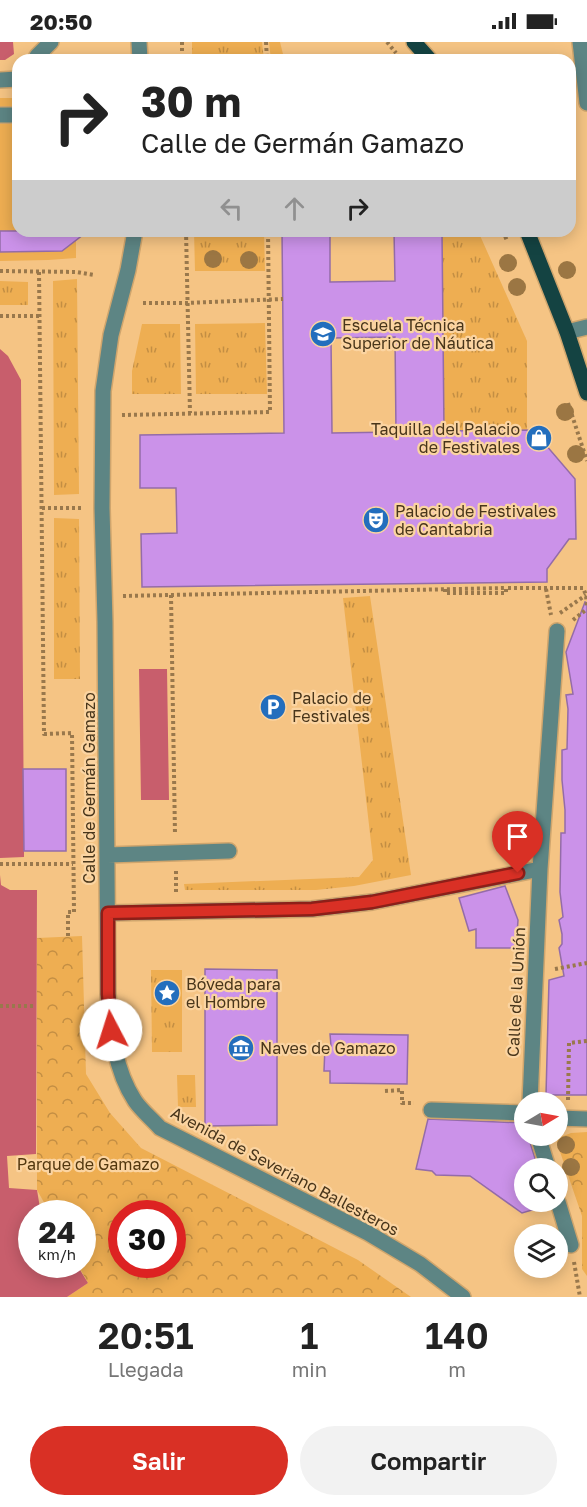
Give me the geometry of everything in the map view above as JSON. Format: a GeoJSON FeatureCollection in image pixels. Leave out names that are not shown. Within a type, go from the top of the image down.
{"type":"FeatureCollection","features":[{"type":"Feature","properties":{"kind":"main road"},"geometry":{"type":"LineString","coordinates":[[414,42],[425,54]]}},
{"type":"Feature","properties":{"kind":"main road"},"geometry":{"type":"LineString","coordinates":[[529,237],[567,332],[587,393]]}},
{"type":"Feature","properties":{"kind":"street"},"geometry":{"type":"LineString","coordinates":[[40,54],[52,44],[51,42]]}},
{"type":"Feature","properties":{"kind":"street"},"geometry":{"type":"LineString","coordinates":[[580,42],[587,103]]}},
{"type":"Feature","properties":{"kind":"street","name":"Calle de Germán Gamazo"},"geometry":{"type":"LineString","coordinates":[[108,913],[102,508],[103,391],[111,334],[128,270],[134,237]]}},
{"type":"Feature","properties":{"kind":"street"},"geometry":{"type":"LineString","coordinates":[[567,332],[587,327]]}},
{"type":"Feature","properties":{"kind":"street","name":"Calle de la Unión"},"geometry":{"type":"LineString","coordinates":[[530,1092],[540,869],[555,625]]}},
{"type":"Feature","properties":{"kind":"street"},"geometry":{"type":"LineString","coordinates":[[108,855],[229,851]]}},
{"type":"Feature","properties":{"kind":"street"},"geometry":{"type":"LineString","coordinates":[[108,913],[312,909],[351,905],[540,869]]}},
{"type":"Feature","properties":{"kind":"street","name":"Avenida de Severiano Ballesteros"},"geometry":{"type":"LineString","coordinates":[[108,913],[111,1030],[119,1069],[135,1101],[160,1128],[368,1233],[420,1264],[463,1297]]}},
{"type":"Feature","properties":{"kind":"street"},"geometry":{"type":"LineString","coordinates":[[432,1110],[514,1113]]}},
{"type":"Feature","properties":{"kind":"street"},"geometry":{"type":"LineString","coordinates":[[568,1118],[587,1119]]}},
{"type":"Feature","properties":{"kind":"street"},"geometry":{"type":"LineString","coordinates":[[561,1212],[571,1245]]}},
{"type":"Feature","properties":{"kind":"path"},"geometry":{"type":"LineString","coordinates":[[186,237],[190,413]]}},
{"type":"Feature","properties":{"kind":"path"},"geometry":{"type":"LineString","coordinates":[[120,415],[270,412],[268,237]]}},
{"type":"Feature","properties":{"kind":"path"},"geometry":{"type":"LineString","coordinates":[[505,237],[507,241]]}},
{"type":"Feature","properties":{"kind":"path"},"geometry":{"type":"LineString","coordinates":[[0,271],[77,272],[94,275]]}},
{"type":"Feature","properties":{"kind":"path"},"geometry":{"type":"LineString","coordinates":[[39,272],[44,734],[72,733],[74,912],[68,912],[68,936]]}},
{"type":"Feature","properties":{"kind":"path"},"geometry":{"type":"LineString","coordinates":[[143,303],[283,299]]}},
{"type":"Feature","properties":{"kind":"path"},"geometry":{"type":"LineString","coordinates":[[0,316],[40,316]]}},
{"type":"Feature","properties":{"kind":"path"},"geometry":{"type":"LineString","coordinates":[[566,396],[587,461]]}},
{"type":"Feature","properties":{"kind":"path"},"geometry":{"type":"LineString","coordinates":[[42,508],[85,508]]}},
{"type":"Feature","properties":{"kind":"path"},"geometry":{"type":"LineString","coordinates":[[104,596],[583,588],[587,595],[587,608]]}},
{"type":"Feature","properties":{"kind":"path"},"geometry":{"type":"LineString","coordinates":[[171,595],[176,911]]}},
{"type":"Feature","properties":{"kind":"path"},"geometry":{"type":"LineString","coordinates":[[555,625],[587,595]]}},
{"type":"Feature","properties":{"kind":"path"},"geometry":{"type":"LineString","coordinates":[[0,864],[73,864]]}},
{"type":"Feature","properties":{"kind":"path"},"geometry":{"type":"LineString","coordinates":[[535,973],[587,963]]}},
{"type":"Feature","properties":{"kind":"path"},"geometry":{"type":"LineString","coordinates":[[0,1006],[36,1006]]}},
{"type":"Feature","properties":{"kind":"path"},"geometry":{"type":"LineString","coordinates":[[565,1092],[569,1043],[587,1041]]}},
{"type":"Feature","properties":{"kind":"path"},"geometry":{"type":"LineString","coordinates":[[385,1091],[402,1090],[402,1103],[427,1102],[432,1110]]}},
{"type":"Feature","properties":{"kind":"path"},"geometry":{"type":"LineString","coordinates":[[571,1245],[580,1297]]}},
{"type":"Feature","properties":{"kind":"green space"},"geometry":{"type":"Polygon","coordinates":[[[192,42],[262,42],[263,54],[192,54],[192,42]]]}},
{"type":"Feature","properties":{"kind":"green space"},"geometry":{"type":"Polygon","coordinates":[[[269,42],[280,42],[283,54],[270,54],[269,42]]]}},
{"type":"Feature","properties":{"kind":"green space"},"geometry":{"type":"Polygon","coordinates":[[[0,98],[12,98],[12,237],[76,238],[76,258],[0,261],[0,98]]]}},
{"type":"Feature","properties":{"kind":"green space"},"geometry":{"type":"Polygon","coordinates":[[[194,237],[264,237],[265,271],[195,271],[194,237]]]}},
{"type":"Feature","properties":{"kind":"green space"},"geometry":{"type":"Polygon","coordinates":[[[442,237],[481,237],[527,341],[527,430],[444,431],[442,237]]]}},
{"type":"Feature","properties":{"kind":"green space"},"geometry":{"type":"Polygon","coordinates":[[[77,279],[79,494],[54,495],[53,281],[77,279]]]}},
{"type":"Feature","properties":{"kind":"green space"},"geometry":{"type":"Polygon","coordinates":[[[0,281],[28,282],[28,305],[0,305],[0,281]]]}},
{"type":"Feature","properties":{"kind":"green space"},"geometry":{"type":"Polygon","coordinates":[[[265,323],[267,394],[196,394],[195,324],[265,323]]]}},
{"type":"Feature","properties":{"kind":"green space"},"geometry":{"type":"Polygon","coordinates":[[[142,324],[180,324],[181,394],[132,394],[132,371],[142,324]]]}},
{"type":"Feature","properties":{"kind":"green space"},"geometry":{"type":"Polygon","coordinates":[[[54,518],[79,519],[80,679],[54,679],[54,518]]]}},
{"type":"Feature","properties":{"kind":"green space"},"geometry":{"type":"Polygon","coordinates":[[[370,596],[411,875],[354,886],[316,890],[185,890],[184,884],[359,877],[373,860],[343,598],[370,596]]]}},
{"type":"Feature","properties":{"kind":"green space","name":"Parque de Gamazo"},"geometry":{"type":"Polygon","coordinates":[[[82,936],[86,1074],[110,1113],[141,1148],[358,1260],[411,1297],[67,1297],[88,1283],[85,1278],[96,1278],[96,1200],[43,1200],[37,1190],[37,938],[82,936]]]}},
{"type":"Feature","properties":{"kind":"green space"},"geometry":{"type":"Polygon","coordinates":[[[151,970],[182,970],[182,1052],[152,1052],[151,970]]]}},
{"type":"Feature","properties":{"kind":"green space"},"geometry":{"type":"Polygon","coordinates":[[[177,1075],[195,1075],[196,1107],[178,1107],[177,1075]]]}},
{"type":"Feature","properties":{"kind":"green space"},"geometry":{"type":"Polygon","coordinates":[[[587,1132],[587,1276],[582,1269],[582,1216],[568,1175],[568,1158],[562,1158],[558,1146],[568,1146],[568,1134],[587,1132]]]}},
{"type":"Feature","properties":{"kind":"shaded area"},"geometry":{"type":"Polygon","coordinates":[[[0,42],[13,42],[14,54],[5,60],[0,60],[0,42]]]}},
{"type":"Feature","properties":{"kind":"shaded area"},"geometry":{"type":"Polygon","coordinates":[[[0,349],[8,356],[21,380],[24,857],[0,858],[0,349]]]}},
{"type":"Feature","properties":{"kind":"shaded area"},"geometry":{"type":"Polygon","coordinates":[[[139,669],[167,669],[169,800],[141,800],[139,669]]]}},
{"type":"Feature","properties":{"kind":"shaded area"},"geometry":{"type":"Polygon","coordinates":[[[0,875],[1,885],[10,890],[37,890],[36,1154],[7,1156],[9,1188],[37,1190],[39,1200],[18,1200],[18,1278],[85,1278],[88,1283],[67,1297],[0,1297],[0,875]]]}},
{"type":"Feature","properties":{"kind":"building"},"geometry":{"type":"Polygon","coordinates":[[[0,231],[12,231],[12,237],[80,237],[62,251],[0,252],[0,231]]]}},
{"type":"Feature","properties":{"kind":"building","name":"Palacio de Festivales de Cantabria"},"geometry":{"type":"Polygon","coordinates":[[[282,237],[330,237],[330,282],[395,281],[394,237],[442,237],[444,431],[545,430],[545,444],[575,479],[576,539],[569,539],[547,569],[547,582],[142,587],[141,534],[177,533],[176,488],[140,488],[140,435],[284,433],[282,237]],[[395,337],[331,338],[332,433],[396,432],[395,337]]]}},
{"type":"Feature","properties":{"kind":"building"},"geometry":{"type":"Polygon","coordinates":[[[585,602],[587,603],[587,1095],[546,1092],[549,980],[564,976],[559,948],[562,944],[562,934],[559,920],[563,917],[560,892],[561,833],[565,833],[562,750],[567,749],[566,695],[573,694],[566,652],[585,602]]]}},
{"type":"Feature","properties":{"kind":"building"},"geometry":{"type":"Polygon","coordinates":[[[23,769],[66,769],[66,851],[24,851],[23,769]]]}},
{"type":"Feature","properties":{"kind":"building"},"geometry":{"type":"Polygon","coordinates":[[[505,886],[518,920],[516,948],[476,948],[476,929],[469,931],[459,898],[505,886]]]}},
{"type":"Feature","properties":{"kind":"building","name":"Naves de Gamazo"},"geometry":{"type":"Polygon","coordinates":[[[205,969],[277,970],[277,1125],[205,1126],[205,969]]]}},
{"type":"Feature","properties":{"kind":"building"},"geometry":{"type":"Polygon","coordinates":[[[330,1034],[408,1035],[407,1084],[330,1083],[330,1071],[324,1071],[325,1047],[331,1046],[330,1034]]]}},
{"type":"Feature","properties":{"kind":"building"},"geometry":{"type":"Polygon","coordinates":[[[428,1119],[514,1123],[514,1146],[531,1146],[535,1158],[514,1158],[514,1207],[470,1176],[436,1175],[432,1171],[416,1169],[428,1119]]]}},
{"type":"Feature","properties":{"kind":"place","name":"Escuela Técnica Superior de Náutica"},"geometry":{"type":"Point","coordinates":[323,334]}},
{"type":"Feature","properties":{"kind":"place","name":"Taquilla del Palacio de Festivales"},"geometry":{"type":"Point","coordinates":[539,438]}},
{"type":"Feature","properties":{"kind":"place","name":"Palacio de Festivales de Cantabria"},"geometry":{"type":"Point","coordinates":[376,520]}},
{"type":"Feature","properties":{"kind":"place","name":"Palacio de Festivales"},"geometry":{"type":"Point","coordinates":[273,707]}},
{"type":"Feature","properties":{"kind":"place","name":"Bóveda para el Hombre"},"geometry":{"type":"Point","coordinates":[167,993]}},
{"type":"Feature","properties":{"kind":"place","name":"Naves de Gamazo"},"geometry":{"type":"Point","coordinates":[241,1048]}},
{"type":"Feature","properties":{"kind":"route"},"geometry":{"type":"LineString","coordinates":[[111,1030],[108,994],[108,913],[312,909],[372,902],[518,873]]}}]}
